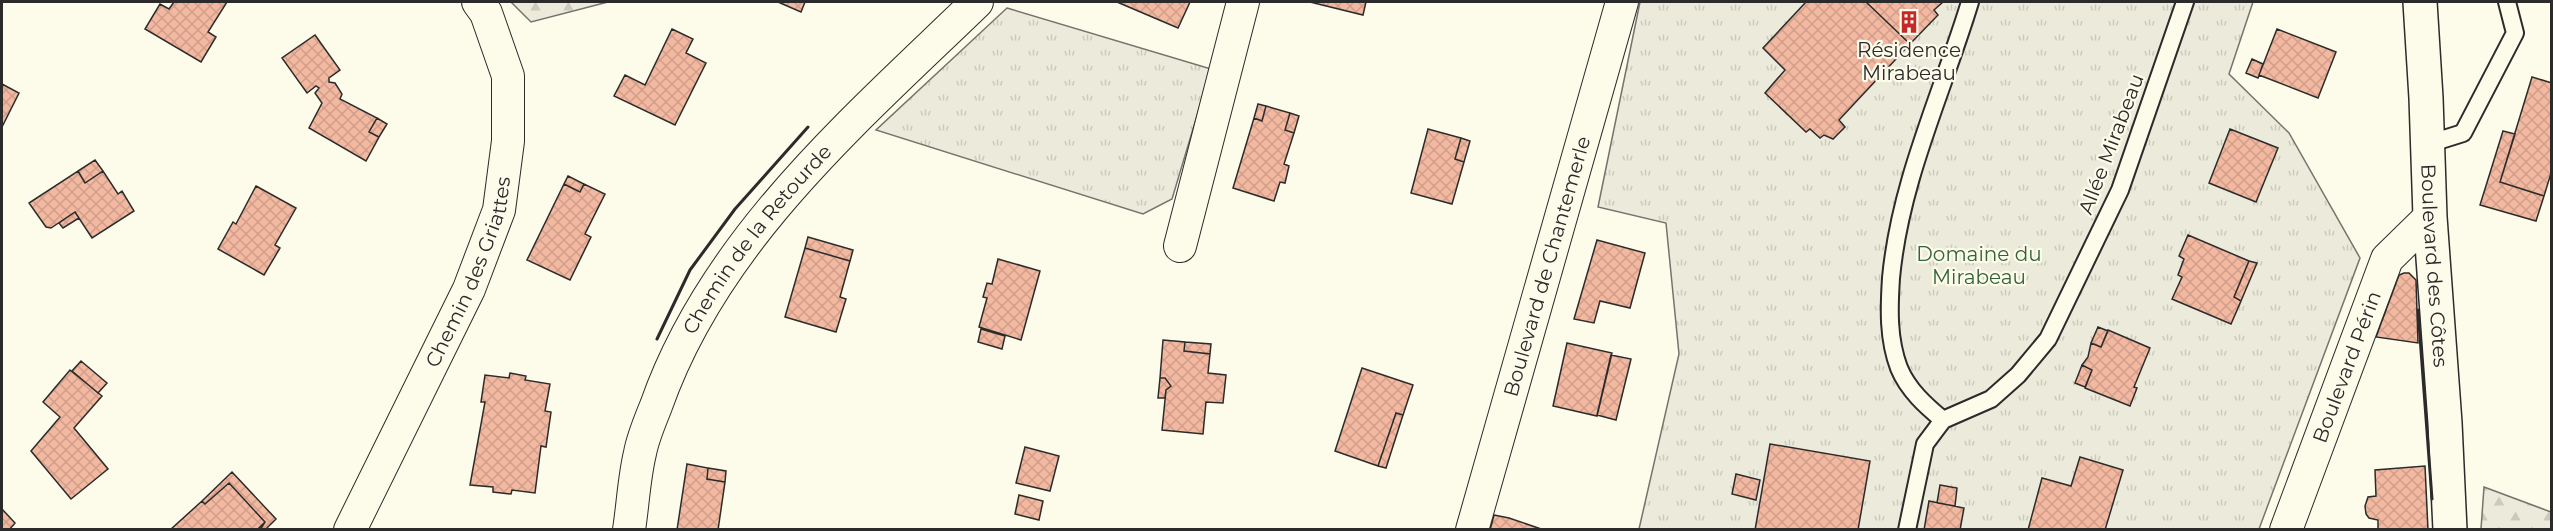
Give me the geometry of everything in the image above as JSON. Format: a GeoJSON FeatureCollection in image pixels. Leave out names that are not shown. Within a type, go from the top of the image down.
{"type":"FeatureCollection","features":[{"type":"Feature","properties":{"kind":"main road","name":"Boulevard des Côtes"},"geometry":{"type":"LineString","coordinates":[[2420,2],[2430,217],[2445,423],[2450,530]]}},
{"type":"Feature","properties":{"kind":"street","name":"Chemin des Griattes"},"geometry":{"type":"LineString","coordinates":[[350,530],[470,289],[499,210],[508,141],[508,76],[486,13],[478,2]]}},
{"type":"Feature","properties":{"kind":"street","name":"Chemin de la Retourde"},"geometry":{"type":"LineString","coordinates":[[629,530],[640,452],[664,383],[680,347],[709,296],[747,239],[839,136],[977,2]]}},
{"type":"Feature","properties":{"kind":"street"},"geometry":{"type":"LineString","coordinates":[[1180,246],[1243,2]]}},
{"type":"Feature","properties":{"kind":"street","name":"Boulevard de Chantemerle"},"geometry":{"type":"LineString","coordinates":[[1472,530],[1622,2]]}},
{"type":"Feature","properties":{"kind":"street","name":"Boulevard Périn"},"geometry":{"type":"LineString","coordinates":[[2286,530],[2387,259],[2430,217]]}},
{"type":"Feature","properties":{"kind":"lane"},"geometry":{"type":"LineString","coordinates":[[1943,420],[1922,403],[1899,369],[1888,317],[1894,249],[1909,180],[1970,2]]}},
{"type":"Feature","properties":{"kind":"lane","name":"Allée Mirabeau"},"geometry":{"type":"LineString","coordinates":[[1907,530],[1925,444],[1943,420],[1991,399],[2018,375],[2048,339],[2120,190],[2185,2]]}},
{"type":"Feature","properties":{"kind":"lane"},"geometry":{"type":"LineString","coordinates":[[2428,144],[2463,133],[2515,33],[2507,2]]}},
{"type":"Feature","properties":{"kind":"green space"},"geometry":{"type":"Polygon","coordinates":[[[511,2],[608,2],[531,22],[511,2]]]}},
{"type":"Feature","properties":{"kind":"green space","name":"Domaine du Mirabeau"},"geometry":{"type":"Polygon","coordinates":[[[1640,2],[2253,2],[2229,74],[2289,133],[2360,258],[2259,529],[1639,529],[1679,354],[1666,223],[1598,207],[1640,2]]]}},
{"type":"Feature","properties":{"kind":"green space"},"geometry":{"type":"Polygon","coordinates":[[[1007,8],[1211,69],[1172,199],[1143,214],[876,130],[1007,8]]]}},
{"type":"Feature","properties":{"kind":"green space"},"geometry":{"type":"Polygon","coordinates":[[[2484,487],[2551,512],[2551,529],[2481,529],[2484,487]]]}},
{"type":"Feature","properties":{"kind":"building"},"geometry":{"type":"Polygon","coordinates":[[[174,2],[227,2],[208,32],[216,37],[201,62],[145,29],[160,4],[169,9],[174,2]]]}},
{"type":"Feature","properties":{"kind":"building"},"geometry":{"type":"Polygon","coordinates":[[[778,2],[805,2],[801,12],[778,2]]]}},
{"type":"Feature","properties":{"kind":"building"},"geometry":{"type":"Polygon","coordinates":[[[1117,2],[1190,2],[1178,28],[1117,2]]]}},
{"type":"Feature","properties":{"kind":"building"},"geometry":{"type":"Polygon","coordinates":[[[1310,2],[1366,2],[1363,15],[1310,2]]]}},
{"type":"Feature","properties":{"kind":"building"},"geometry":{"type":"Polygon","coordinates":[[[1806,2],[1866,2],[1910,44],[1839,120],[1845,127],[1833,139],[1824,135],[1820,138],[1810,129],[1806,132],[1765,93],[1785,70],[1763,48],[1806,2]]]}},
{"type":"Feature","properties":{"kind":"building","name":"Résidence Mirabeau"},"geometry":{"type":"Polygon","coordinates":[[[1866,2],[1943,2],[1934,10],[1938,15],[1910,44],[1866,2]]]}},
{"type":"Feature","properties":{"kind":"building"},"geometry":{"type":"Polygon","coordinates":[[[672,29],[693,39],[686,53],[706,63],[675,125],[614,96],[625,75],[645,85],[672,29]]]}},
{"type":"Feature","properties":{"kind":"building"},"geometry":{"type":"Polygon","coordinates":[[[2277,29],[2336,52],[2318,98],[2259,75],[2277,29]]]}},
{"type":"Feature","properties":{"kind":"building"},"geometry":{"type":"Polygon","coordinates":[[[315,35],[340,70],[329,78],[329,82],[335,83],[342,94],[340,99],[377,118],[369,132],[379,137],[366,161],[309,128],[322,103],[315,93],[319,88],[316,86],[307,93],[282,58],[315,35]]]}},
{"type":"Feature","properties":{"kind":"building"},"geometry":{"type":"Polygon","coordinates":[[[2252,59],[2263,64],[2258,78],[2246,73],[2252,59]]]}},
{"type":"Feature","properties":{"kind":"building"},"geometry":{"type":"Polygon","coordinates":[[[2532,77],[2552,83],[2552,170],[2544,196],[2500,182],[2532,77]]]}},
{"type":"Feature","properties":{"kind":"building"},"geometry":{"type":"Polygon","coordinates":[[[2,84],[19,93],[2,127],[2,84]]]}},
{"type":"Feature","properties":{"kind":"building"},"geometry":{"type":"Polygon","coordinates":[[[1258,104],[1266,106],[1262,121],[1254,118],[1258,104]]]}},
{"type":"Feature","properties":{"kind":"building"},"geometry":{"type":"Polygon","coordinates":[[[1266,106],[1290,113],[1285,130],[1294,133],[1284,164],[1289,166],[1285,183],[1280,182],[1274,201],[1233,188],[1254,118],[1262,121],[1266,106]]]}},
{"type":"Feature","properties":{"kind":"building"},"geometry":{"type":"Polygon","coordinates":[[[1290,113],[1299,116],[1294,133],[1285,130],[1290,113]]]}},
{"type":"Feature","properties":{"kind":"building"},"geometry":{"type":"Polygon","coordinates":[[[377,118],[387,124],[379,137],[369,132],[377,118]]]}},
{"type":"Feature","properties":{"kind":"building"},"geometry":{"type":"Polygon","coordinates":[[[1428,129],[1461,138],[1455,159],[1464,162],[1452,204],[1411,193],[1428,129]]]}},
{"type":"Feature","properties":{"kind":"building"},"geometry":{"type":"Polygon","coordinates":[[[2230,129],[2278,148],[2256,202],[2209,183],[2230,129]]]}},
{"type":"Feature","properties":{"kind":"building"},"geometry":{"type":"Polygon","coordinates":[[[2503,131],[2515,134],[2500,182],[2544,196],[2536,221],[2480,205],[2503,131]]]}},
{"type":"Feature","properties":{"kind":"building"},"geometry":{"type":"Polygon","coordinates":[[[1461,138],[1470,141],[1464,162],[1455,159],[1461,138]]]}},
{"type":"Feature","properties":{"kind":"building"},"geometry":{"type":"Polygon","coordinates":[[[95,160],[103,171],[85,183],[78,171],[95,160]]]}},
{"type":"Feature","properties":{"kind":"building"},"geometry":{"type":"Polygon","coordinates":[[[78,171],[85,183],[103,171],[118,194],[122,191],[134,211],[92,238],[75,212],[51,228],[46,227],[29,203],[78,171]]]}},
{"type":"Feature","properties":{"kind":"building"},"geometry":{"type":"Polygon","coordinates":[[[568,176],[584,184],[580,192],[564,184],[568,176]]]}},
{"type":"Feature","properties":{"kind":"building"},"geometry":{"type":"Polygon","coordinates":[[[564,184],[580,192],[584,184],[605,194],[585,234],[591,237],[570,280],[527,260],[564,184]]]}},
{"type":"Feature","properties":{"kind":"building"},"geometry":{"type":"Polygon","coordinates":[[[256,186],[296,208],[275,245],[280,248],[264,275],[218,249],[233,222],[236,224],[256,186]]]}},
{"type":"Feature","properties":{"kind":"building"},"geometry":{"type":"Polygon","coordinates":[[[75,212],[79,218],[63,228],[59,223],[75,212]]]}},
{"type":"Feature","properties":{"kind":"building"},"geometry":{"type":"Polygon","coordinates":[[[2188,235],[2249,261],[2234,297],[2241,301],[2231,324],[2172,299],[2182,277],[2178,275],[2184,259],[2179,256],[2188,235]]]}},
{"type":"Feature","properties":{"kind":"building"},"geometry":{"type":"Polygon","coordinates":[[[808,237],[853,250],[850,261],[805,248],[808,237]]]}},
{"type":"Feature","properties":{"kind":"building"},"geometry":{"type":"Polygon","coordinates":[[[1597,240],[1645,253],[1630,308],[1600,301],[1594,323],[1574,319],[1597,240]]]}},
{"type":"Feature","properties":{"kind":"building"},"geometry":{"type":"Polygon","coordinates":[[[805,248],[850,261],[840,297],[846,299],[836,332],[785,317],[805,248]]]}},
{"type":"Feature","properties":{"kind":"building"},"geometry":{"type":"Polygon","coordinates":[[[998,259],[1040,271],[1021,340],[979,327],[987,298],[983,297],[987,283],[992,284],[998,259]]]}},
{"type":"Feature","properties":{"kind":"building"},"geometry":{"type":"Polygon","coordinates":[[[2249,261],[2257,263],[2241,301],[2234,297],[2249,261]]]}},
{"type":"Feature","properties":{"kind":"building"},"geometry":{"type":"Polygon","coordinates":[[[2409,273],[2416,280],[2418,343],[2376,337],[2399,275],[2409,273]]]}},
{"type":"Feature","properties":{"kind":"building"},"geometry":{"type":"Polygon","coordinates":[[[2098,327],[2108,331],[2101,347],[2091,343],[2098,327]]]}},
{"type":"Feature","properties":{"kind":"building"},"geometry":{"type":"Polygon","coordinates":[[[981,329],[1005,336],[1002,349],[978,342],[981,329]]]}},
{"type":"Feature","properties":{"kind":"building"},"geometry":{"type":"Polygon","coordinates":[[[2108,330],[2150,348],[2134,387],[2137,388],[2130,406],[2085,388],[2092,370],[2082,365],[2088,357],[2091,343],[2101,347],[2108,330]]]}},
{"type":"Feature","properties":{"kind":"building"},"geometry":{"type":"Polygon","coordinates":[[[1163,340],[1185,342],[1184,351],[1210,354],[1208,373],[1226,375],[1223,403],[1206,402],[1203,434],[1162,430],[1166,390],[1171,386],[1165,378],[1160,378],[1163,340]]]}},
{"type":"Feature","properties":{"kind":"building"},"geometry":{"type":"Polygon","coordinates":[[[1185,342],[1211,344],[1210,354],[1184,351],[1185,342]]]}},
{"type":"Feature","properties":{"kind":"building"},"geometry":{"type":"Polygon","coordinates":[[[1567,343],[1612,353],[1597,416],[1553,406],[1567,343]]]}},
{"type":"Feature","properties":{"kind":"building"},"geometry":{"type":"Polygon","coordinates":[[[1611,355],[1631,359],[1616,420],[1597,415],[1611,355]]]}},
{"type":"Feature","properties":{"kind":"building"},"geometry":{"type":"Polygon","coordinates":[[[81,361],[107,383],[98,393],[72,371],[81,361]]]}},
{"type":"Feature","properties":{"kind":"building"},"geometry":{"type":"Polygon","coordinates":[[[2082,365],[2092,370],[2085,387],[2075,383],[2082,365]]]}},
{"type":"Feature","properties":{"kind":"building"},"geometry":{"type":"Polygon","coordinates":[[[1362,368],[1413,385],[1403,415],[1396,413],[1378,466],[1335,451],[1362,368]]]}},
{"type":"Feature","properties":{"kind":"building"},"geometry":{"type":"Polygon","coordinates":[[[70,370],[102,396],[74,428],[108,469],[71,499],[31,451],[60,417],[43,402],[70,370]]]}},
{"type":"Feature","properties":{"kind":"building"},"geometry":{"type":"Polygon","coordinates":[[[510,373],[526,376],[525,380],[550,384],[545,411],[551,412],[546,447],[541,446],[535,493],[512,490],[511,494],[493,492],[493,487],[470,485],[485,402],[481,402],[485,375],[509,378],[510,373]]]}},
{"type":"Feature","properties":{"kind":"building"},"geometry":{"type":"Polygon","coordinates":[[[1160,378],[1165,378],[1171,386],[1166,390],[1165,398],[1158,398],[1160,378]]]}},
{"type":"Feature","properties":{"kind":"building"},"geometry":{"type":"Polygon","coordinates":[[[1396,413],[1403,415],[1386,468],[1378,466],[1396,413]]]}},
{"type":"Feature","properties":{"kind":"building"},"geometry":{"type":"Polygon","coordinates":[[[1770,444],[1870,461],[1858,530],[1755,530],[1770,444]]]}},
{"type":"Feature","properties":{"kind":"building"},"geometry":{"type":"Polygon","coordinates":[[[1025,447],[1059,456],[1050,491],[1016,483],[1025,447]]]}},
{"type":"Feature","properties":{"kind":"building"},"geometry":{"type":"Polygon","coordinates":[[[2080,457],[2123,470],[2105,530],[2028,530],[2042,478],[2071,486],[2080,457]]]}},
{"type":"Feature","properties":{"kind":"building"},"geometry":{"type":"Polygon","coordinates":[[[687,464],[708,468],[707,479],[725,482],[718,530],[677,530],[687,464]]]}},
{"type":"Feature","properties":{"kind":"building"},"geometry":{"type":"Polygon","coordinates":[[[2425,466],[2428,530],[2378,530],[2378,520],[2369,518],[2365,506],[2368,497],[2376,496],[2375,470],[2425,466]]]}},
{"type":"Feature","properties":{"kind":"building"},"geometry":{"type":"Polygon","coordinates":[[[708,468],[726,471],[725,482],[707,479],[708,468]]]}},
{"type":"Feature","properties":{"kind":"building"},"geometry":{"type":"Polygon","coordinates":[[[232,472],[276,519],[265,530],[259,528],[265,522],[229,483],[205,504],[202,501],[232,472]]]}},
{"type":"Feature","properties":{"kind":"building"},"geometry":{"type":"Polygon","coordinates":[[[1736,474],[1760,480],[1756,500],[1732,494],[1736,474]]]}},
{"type":"Feature","properties":{"kind":"building"},"geometry":{"type":"Polygon","coordinates":[[[229,483],[265,522],[260,530],[170,530],[202,501],[205,504],[229,483]]]}},
{"type":"Feature","properties":{"kind":"building"},"geometry":{"type":"Polygon","coordinates":[[[1940,485],[1957,488],[1955,506],[1937,503],[1940,485]]]}},
{"type":"Feature","properties":{"kind":"building"},"geometry":{"type":"Polygon","coordinates":[[[1019,495],[1043,501],[1039,520],[1015,514],[1019,495]]]}},
{"type":"Feature","properties":{"kind":"building"},"geometry":{"type":"Polygon","coordinates":[[[1929,501],[1964,508],[1960,530],[1924,530],[1929,501]]]}},
{"type":"Feature","properties":{"kind":"building"},"geometry":{"type":"Polygon","coordinates":[[[2,509],[15,523],[9,530],[2,530],[2,509]]]}},
{"type":"Feature","properties":{"kind":"building"},"geometry":{"type":"Polygon","coordinates":[[[1494,515],[1509,518],[1544,530],[1490,530],[1494,515]]]}},
{"type":"Feature","properties":{"kind":"wall"},"geometry":{"type":"LineString","coordinates":[[657,339],[690,270],[735,209],[808,127]]}},
{"type":"Feature","properties":{"kind":"wall"},"geometry":{"type":"LineString","coordinates":[[2418,310],[2432,499]]}},
{"type":"Feature","properties":{"kind":"place","name":"Résidence Mirabeau"},"geometry":{"type":"Point","coordinates":[1909,22]}}]}
